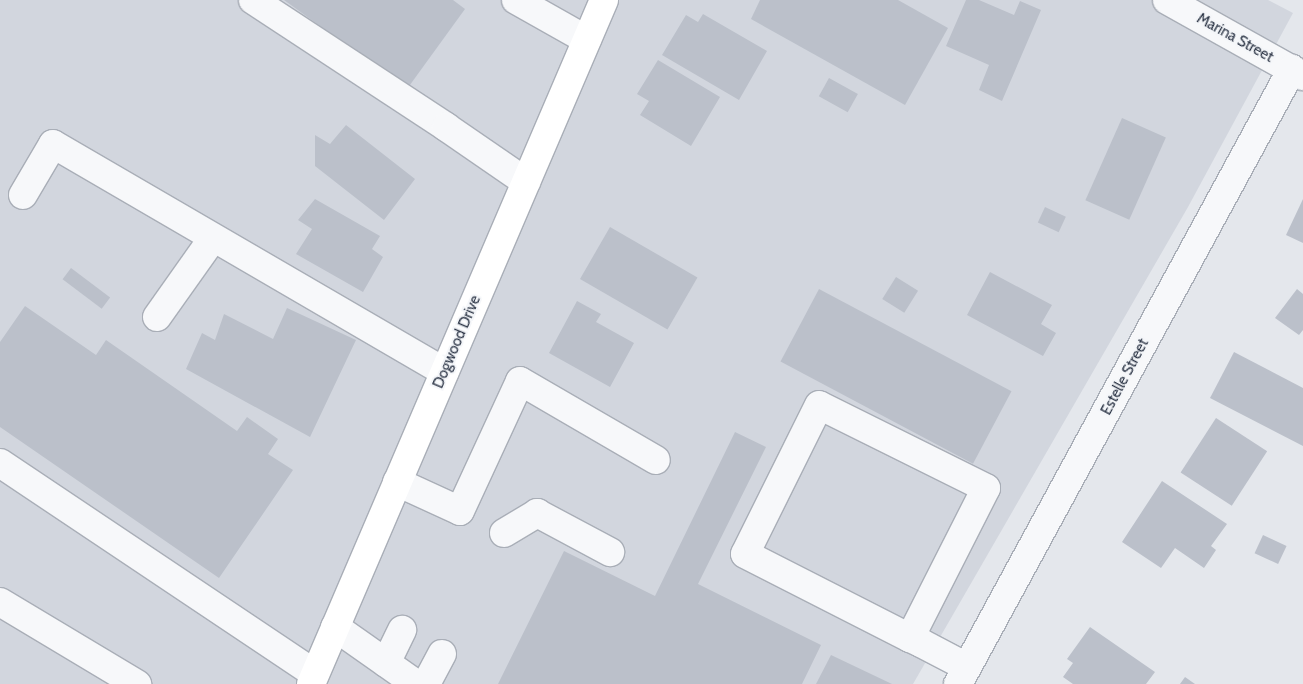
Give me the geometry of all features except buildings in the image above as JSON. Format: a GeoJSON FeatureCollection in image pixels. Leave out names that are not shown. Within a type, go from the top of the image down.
{"type":"FeatureCollection","features":[{"type":"Feature","properties":{"kind":"main road","name":"Dogwood Drive"},"geometry":{"type":"LineString","coordinates":[[313,679],[604,0]]}},
{"type":"Feature","properties":{"kind":"street"},"geometry":{"type":"LineString","coordinates":[[253,0],[526,182]]}},
{"type":"Feature","properties":{"kind":"street"},"geometry":{"type":"LineString","coordinates":[[516,0],[587,40]]}},
{"type":"Feature","properties":{"kind":"street","name":"Marina Street"},"geometry":{"type":"LineString","coordinates":[[1167,0],[1297,72]]}},
{"type":"Feature","properties":{"kind":"street","name":"Estelle Street"},"geometry":{"type":"LineString","coordinates":[[963,676],[1297,72]]}},
{"type":"Feature","properties":{"kind":"street"},"geometry":{"type":"LineString","coordinates":[[23,195],[53,144],[444,372]]}},
{"type":"Feature","properties":{"kind":"street"},"geometry":{"type":"LineString","coordinates":[[158,317],[213,238]]}},
{"type":"Feature","properties":{"kind":"street"},"geometry":{"type":"LineString","coordinates":[[397,482],[460,511],[520,381],[656,460]]}},
{"type":"Feature","properties":{"kind":"street"},"geometry":{"type":"LineString","coordinates":[[910,638],[986,488],[819,404],[745,554],[910,638],[963,676]]}},
{"type":"Feature","properties":{"kind":"street"},"geometry":{"type":"LineString","coordinates":[[0,462],[313,679]]}},
{"type":"Feature","properties":{"kind":"street"},"geometry":{"type":"LineString","coordinates":[[504,534],[537,513],[610,552]]}},
{"type":"Feature","properties":{"kind":"street"},"geometry":{"type":"LineString","coordinates":[[0,602],[137,684]]}},
{"type":"Feature","properties":{"kind":"street"},"geometry":{"type":"LineString","coordinates":[[335,627],[416,684]]}},
{"type":"Feature","properties":{"kind":"street"},"geometry":{"type":"LineString","coordinates":[[386,663],[402,630]]}},
{"type":"Feature","properties":{"kind":"street"},"geometry":{"type":"LineString","coordinates":[[426,684],[442,654]]}},
{"type":"Feature","properties":{"kind":"shaded area"},"geometry":{"type":"Polygon","coordinates":[[[0,0],[1268,0],[1293,13],[1188,207],[913,684],[0,684],[0,0]]]}}]}
